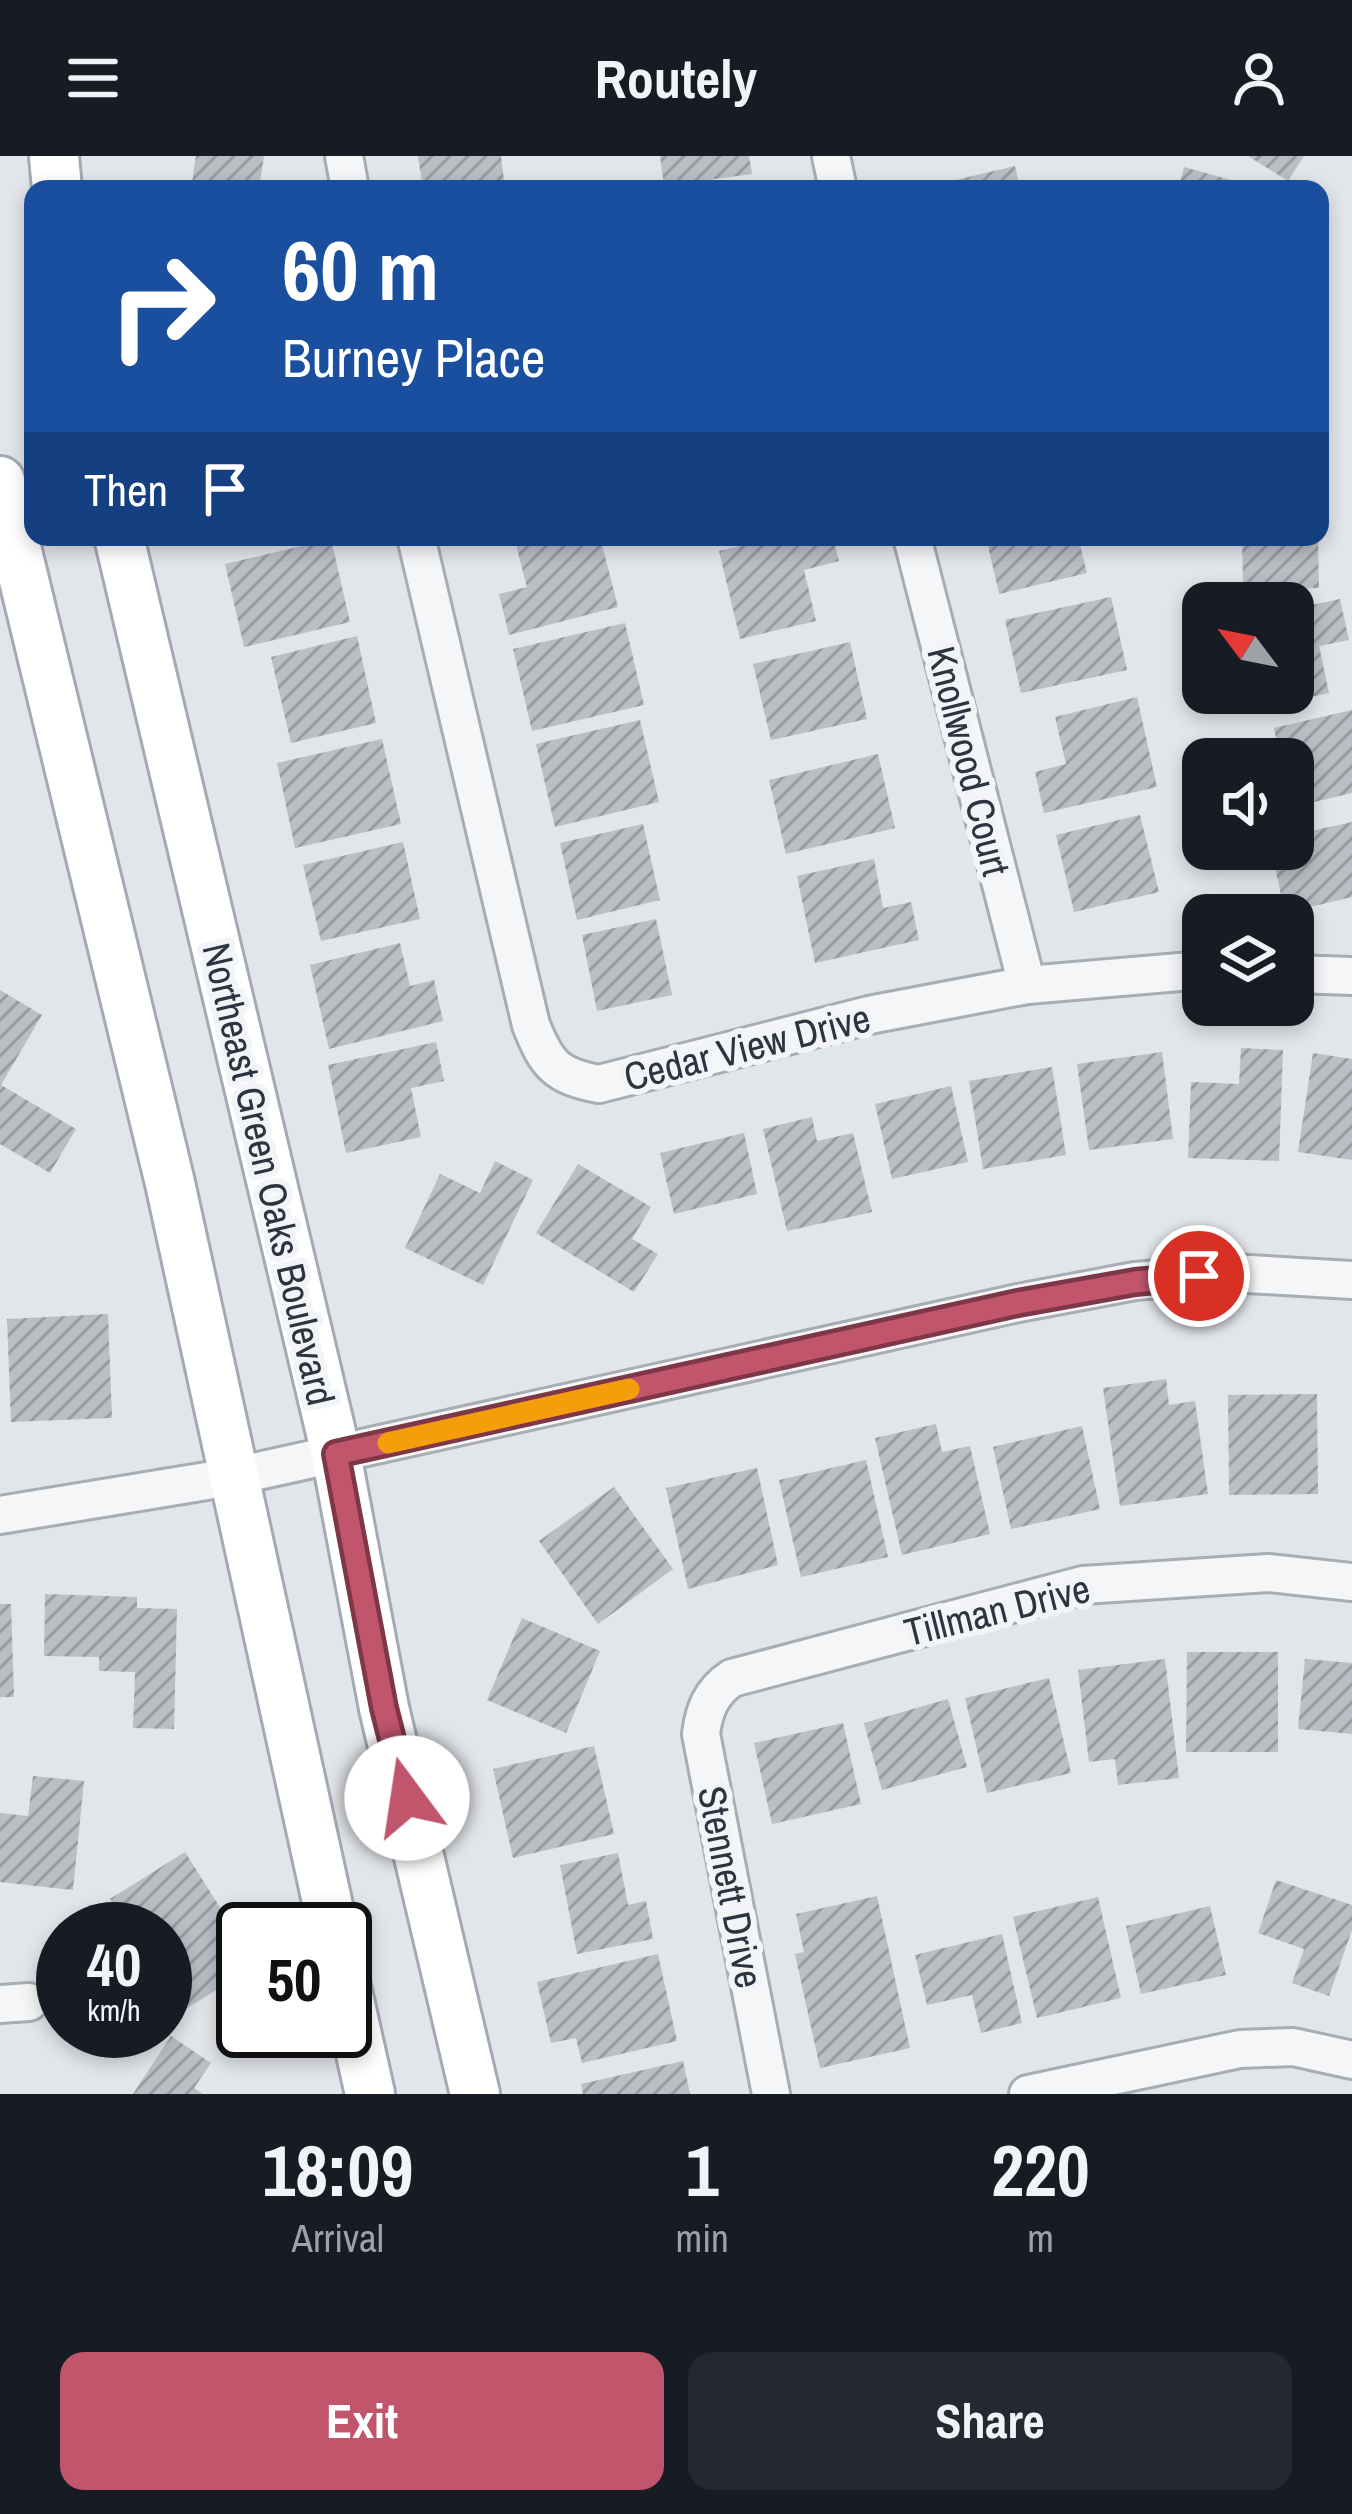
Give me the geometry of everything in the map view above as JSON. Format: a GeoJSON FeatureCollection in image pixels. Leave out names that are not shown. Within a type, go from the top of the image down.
{"type":"FeatureCollection","features":[{"type":"Feature","properties":{"kind":"main road"},"geometry":{"type":"LineString","coordinates":[[0,481],[170,1184],[327,1902]]}},
{"type":"Feature","properties":{"kind":"main road","name":"Northeast Green Oaks Boulevard"},"geometry":{"type":"LineString","coordinates":[[121,546],[336,1454],[384,1708],[475,2094]]}},
{"type":"Feature","properties":{"kind":"main road"},"geometry":{"type":"LineString","coordinates":[[362,2058],[370,2094]]}},
{"type":"Feature","properties":{"kind":"street","name":"Cedar View Drive"},"geometry":{"type":"LineString","coordinates":[[418,546],[531,1025],[544,1059],[560,1073],[599,1084],[869,1015],[1027,985],[1182,972]]}},
{"type":"Feature","properties":{"kind":"street","name":"Knollwood Court"},"geometry":{"type":"LineString","coordinates":[[914,546],[1027,985]]}},
{"type":"Feature","properties":{"kind":"street"},"geometry":{"type":"LineString","coordinates":[[1314,975],[1352,976]]}},
{"type":"Feature","properties":{"kind":"street"},"geometry":{"type":"LineString","coordinates":[[0,1515],[231,1477],[1018,1303],[1135,1282],[1231,1273],[1352,1280]]}},
{"type":"Feature","properties":{"kind":"street","name":"Tillman Drive"},"geometry":{"type":"LineString","coordinates":[[722,1685],[732,1678],[1083,1585],[1268,1573],[1352,1582]]}},
{"type":"Feature","properties":{"kind":"street","name":"Stennett Drive"},"geometry":{"type":"LineString","coordinates":[[722,1685],[704,1709],[701,1734],[771,2094]]}},
{"type":"Feature","properties":{"kind":"street"},"geometry":{"type":"LineString","coordinates":[[1028,2094],[1240,2049],[1293,2047],[1352,2060]]}},
{"type":"Feature","properties":{"kind":"building"},"geometry":{"type":"Polygon","coordinates":[[[196,156],[264,156],[260,180],[192,180],[196,156]]]}},
{"type":"Feature","properties":{"kind":"building"},"geometry":{"type":"Polygon","coordinates":[[[418,156],[501,156],[504,180],[422,180],[418,156]]]}},
{"type":"Feature","properties":{"kind":"building"},"geometry":{"type":"Polygon","coordinates":[[[660,156],[749,156],[752,174],[663,180],[660,156]]]}},
{"type":"Feature","properties":{"kind":"building"},"geometry":{"type":"Polygon","coordinates":[[[1248,156],[1304,156],[1286,180],[1248,156]]]}},
{"type":"Feature","properties":{"kind":"building"},"geometry":{"type":"Polygon","coordinates":[[[1015,166],[1018,180],[956,180],[1015,166]]]}},
{"type":"Feature","properties":{"kind":"building"},"geometry":{"type":"Polygon","coordinates":[[[1184,167],[1231,180],[1180,180],[1184,167]]]}},
{"type":"Feature","properties":{"kind":"building"},"geometry":{"type":"Polygon","coordinates":[[[301,546],[333,546],[350,622],[244,647],[225,564],[301,546]]]}},
{"type":"Feature","properties":{"kind":"building"},"geometry":{"type":"Polygon","coordinates":[[[516,546],[602,546],[618,607],[509,635],[499,594],[527,587],[516,546]]]}},
{"type":"Feature","properties":{"kind":"building"},"geometry":{"type":"Polygon","coordinates":[[[740,546],[835,546],[839,561],[804,570],[816,621],[740,639],[719,551],[740,546]]]}},
{"type":"Feature","properties":{"kind":"building"},"geometry":{"type":"Polygon","coordinates":[[[988,546],[1080,546],[1087,573],[999,594],[988,546]]]}},
{"type":"Feature","properties":{"kind":"building"},"geometry":{"type":"Polygon","coordinates":[[[1242,546],[1318,546],[1319,588],[1314,588],[1314,582],[1243,582],[1242,546]]]}},
{"type":"Feature","properties":{"kind":"building"},"geometry":{"type":"Polygon","coordinates":[[[1111,597],[1127,670],[1021,693],[1005,620],[1111,597]]]}},
{"type":"Feature","properties":{"kind":"building"},"geometry":{"type":"Polygon","coordinates":[[[1340,599],[1349,640],[1319,646],[1329,693],[1314,696],[1314,605],[1340,599]]]}},
{"type":"Feature","properties":{"kind":"building"},"geometry":{"type":"Polygon","coordinates":[[[625,623],[644,705],[532,731],[513,649],[625,623]]]}},
{"type":"Feature","properties":{"kind":"building"},"geometry":{"type":"Polygon","coordinates":[[[357,636],[376,723],[291,743],[271,657],[357,636]]]}},
{"type":"Feature","properties":{"kind":"building"},"geometry":{"type":"Polygon","coordinates":[[[850,642],[867,719],[771,740],[753,664],[850,642]]]}},
{"type":"Feature","properties":{"kind":"building"},"geometry":{"type":"Polygon","coordinates":[[[1137,697],[1157,787],[1044,813],[1035,772],[1066,764],[1055,717],[1137,697]]]}},
{"type":"Feature","properties":{"kind":"building"},"geometry":{"type":"Polygon","coordinates":[[[1352,710],[1352,793],[1314,802],[1314,738],[1276,738],[1274,728],[1352,710]]]}},
{"type":"Feature","properties":{"kind":"building"},"geometry":{"type":"Polygon","coordinates":[[[640,720],[659,802],[555,827],[536,744],[640,720]]]}},
{"type":"Feature","properties":{"kind":"building"},"geometry":{"type":"Polygon","coordinates":[[[382,739],[401,824],[295,848],[277,763],[382,739]]]}},
{"type":"Feature","properties":{"kind":"building"},"geometry":{"type":"Polygon","coordinates":[[[878,754],[895,828],[786,854],[769,780],[878,754]]]}},
{"type":"Feature","properties":{"kind":"building"},"geometry":{"type":"Polygon","coordinates":[[[1140,815],[1159,892],[1074,912],[1056,835],[1140,815]]]}},
{"type":"Feature","properties":{"kind":"building"},"geometry":{"type":"Polygon","coordinates":[[[1352,822],[1352,897],[1314,906],[1314,894],[1281,894],[1276,870],[1314,870],[1314,830],[1352,822]]]}},
{"type":"Feature","properties":{"kind":"building"},"geometry":{"type":"Polygon","coordinates":[[[643,824],[660,900],[577,920],[560,843],[643,824]]]}},
{"type":"Feature","properties":{"kind":"building"},"geometry":{"type":"Polygon","coordinates":[[[403,842],[420,919],[321,941],[303,865],[403,842]]]}},
{"type":"Feature","properties":{"kind":"building"},"geometry":{"type":"Polygon","coordinates":[[[874,859],[883,908],[911,902],[919,940],[815,963],[797,876],[874,859]]]}},
{"type":"Feature","properties":{"kind":"building"},"geometry":{"type":"Polygon","coordinates":[[[656,919],[672,995],[597,1011],[582,935],[656,919]]]}},
{"type":"Feature","properties":{"kind":"building"},"geometry":{"type":"Polygon","coordinates":[[[400,943],[410,986],[434,980],[443,1021],[329,1049],[310,965],[400,943]]]}},
{"type":"Feature","properties":{"kind":"building"},"geometry":{"type":"Polygon","coordinates":[[[0,990],[42,1015],[1,1085],[76,1129],[50,1173],[0,1144],[0,990]]]}},
{"type":"Feature","properties":{"kind":"building"},"geometry":{"type":"Polygon","coordinates":[[[436,1042],[444,1081],[411,1088],[421,1137],[346,1153],[328,1065],[436,1042]]]}},
{"type":"Feature","properties":{"kind":"building"},"geometry":{"type":"Polygon","coordinates":[[[1241,1048],[1283,1050],[1279,1161],[1188,1158],[1191,1082],[1239,1084],[1241,1048]]]}},
{"type":"Feature","properties":{"kind":"building"},"geometry":{"type":"Polygon","coordinates":[[[1162,1052],[1173,1139],[1089,1150],[1077,1064],[1162,1052]]]}},
{"type":"Feature","properties":{"kind":"building"},"geometry":{"type":"Polygon","coordinates":[[[1313,1053],[1352,1059],[1352,1160],[1298,1152],[1313,1053]]]}},
{"type":"Feature","properties":{"kind":"building"},"geometry":{"type":"Polygon","coordinates":[[[1052,1067],[1066,1155],[983,1169],[969,1081],[1052,1067]]]}},
{"type":"Feature","properties":{"kind":"building"},"geometry":{"type":"Polygon","coordinates":[[[951,1086],[968,1162],[892,1179],[875,1104],[951,1086]]]}},
{"type":"Feature","properties":{"kind":"building"},"geometry":{"type":"Polygon","coordinates":[[[812,1117],[817,1141],[853,1133],[872,1212],[787,1231],[763,1129],[812,1117]]]}},
{"type":"Feature","properties":{"kind":"building"},"geometry":{"type":"Polygon","coordinates":[[[744,1133],[757,1194],[674,1214],[660,1153],[744,1133]]]}},
{"type":"Feature","properties":{"kind":"building"},"geometry":{"type":"Polygon","coordinates":[[[495,1161],[533,1180],[483,1285],[405,1248],[440,1174],[480,1193],[495,1161]]]}},
{"type":"Feature","properties":{"kind":"building"},"geometry":{"type":"Polygon","coordinates":[[[578,1164],[651,1207],[632,1239],[658,1254],[634,1292],[536,1233],[578,1164]]]}},
{"type":"Feature","properties":{"kind":"building"},"geometry":{"type":"Polygon","coordinates":[[[108,1314],[112,1418],[11,1422],[7,1319],[108,1314]]]}},
{"type":"Feature","properties":{"kind":"building"},"geometry":{"type":"Polygon","coordinates":[[[1166,1379],[1169,1405],[1195,1401],[1208,1494],[1120,1506],[1103,1388],[1166,1379]]]}},
{"type":"Feature","properties":{"kind":"building"},"geometry":{"type":"Polygon","coordinates":[[[1317,1394],[1318,1494],[1229,1495],[1228,1395],[1317,1394]]]}},
{"type":"Feature","properties":{"kind":"building"},"geometry":{"type":"Polygon","coordinates":[[[936,1424],[942,1452],[970,1446],[990,1534],[902,1555],[875,1438],[936,1424]]]}},
{"type":"Feature","properties":{"kind":"building"},"geometry":{"type":"Polygon","coordinates":[[[1082,1426],[1100,1509],[1011,1529],[993,1447],[1082,1426]]]}},
{"type":"Feature","properties":{"kind":"building"},"geometry":{"type":"Polygon","coordinates":[[[866,1460],[888,1557],[801,1577],[779,1480],[866,1460]]]}},
{"type":"Feature","properties":{"kind":"building"},"geometry":{"type":"Polygon","coordinates":[[[757,1468],[778,1565],[688,1589],[666,1488],[757,1468]]]}},
{"type":"Feature","properties":{"kind":"building"},"geometry":{"type":"Polygon","coordinates":[[[614,1487],[673,1569],[598,1624],[539,1541],[614,1487]]]}},
{"type":"Feature","properties":{"kind":"building"},"geometry":{"type":"Polygon","coordinates":[[[45,1594],[137,1597],[137,1608],[177,1609],[174,1729],[133,1728],[135,1672],[99,1671],[99,1657],[44,1656],[45,1594]]]}},
{"type":"Feature","properties":{"kind":"building"},"geometry":{"type":"Polygon","coordinates":[[[0,1604],[11,1604],[14,1697],[0,1697],[0,1604]]]}},
{"type":"Feature","properties":{"kind":"building"},"geometry":{"type":"Polygon","coordinates":[[[522,1618],[600,1651],[566,1733],[487,1700],[522,1618]]]}},
{"type":"Feature","properties":{"kind":"building"},"geometry":{"type":"Polygon","coordinates":[[[1187,1652],[1278,1652],[1278,1752],[1186,1752],[1187,1652]]]}},
{"type":"Feature","properties":{"kind":"building"},"geometry":{"type":"Polygon","coordinates":[[[1165,1659],[1179,1778],[1118,1785],[1115,1759],[1089,1762],[1078,1670],[1165,1659]]]}},
{"type":"Feature","properties":{"kind":"building"},"geometry":{"type":"Polygon","coordinates":[[[1305,1659],[1352,1663],[1352,1734],[1298,1729],[1305,1659]]]}},
{"type":"Feature","properties":{"kind":"building"},"geometry":{"type":"Polygon","coordinates":[[[1049,1678],[1071,1773],[987,1793],[965,1698],[1049,1678]]]}},
{"type":"Feature","properties":{"kind":"building"},"geometry":{"type":"Polygon","coordinates":[[[948,1699],[967,1767],[882,1790],[864,1723],[948,1699]]]}},
{"type":"Feature","properties":{"kind":"building"},"geometry":{"type":"Polygon","coordinates":[[[843,1723],[861,1804],[772,1824],[754,1743],[843,1723]]]}},
{"type":"Feature","properties":{"kind":"building"},"geometry":{"type":"Polygon","coordinates":[[[594,1746],[614,1834],[513,1858],[493,1769],[594,1746]]]}},
{"type":"Feature","properties":{"kind":"building"},"geometry":{"type":"Polygon","coordinates":[[[33,1776],[84,1781],[73,1890],[0,1882],[0,1813],[28,1816],[33,1776]]]}},
{"type":"Feature","properties":{"kind":"building"},"geometry":{"type":"Polygon","coordinates":[[[185,1852],[217,1902],[216,1990],[192,2005],[192,1902],[110,1899],[185,1852]]]}},
{"type":"Feature","properties":{"kind":"building"},"geometry":{"type":"Polygon","coordinates":[[[618,1853],[628,1905],[646,1901],[653,1939],[577,1954],[560,1865],[618,1853]]]}},
{"type":"Feature","properties":{"kind":"building"},"geometry":{"type":"Polygon","coordinates":[[[1276,1880],[1352,1905],[1352,1930],[1329,1996],[1292,1983],[1304,1949],[1258,1933],[1276,1880]]]}},
{"type":"Feature","properties":{"kind":"building"},"geometry":{"type":"Polygon","coordinates":[[[877,1896],[910,2048],[820,2068],[795,1954],[804,1952],[796,1914],[877,1896]]]}},
{"type":"Feature","properties":{"kind":"building"},"geometry":{"type":"Polygon","coordinates":[[[1098,1897],[1121,1998],[1037,2018],[1013,1917],[1098,1897]]]}},
{"type":"Feature","properties":{"kind":"building"},"geometry":{"type":"Polygon","coordinates":[[[1210,1906],[1226,1975],[1141,1994],[1126,1926],[1210,1906]]]}},
{"type":"Feature","properties":{"kind":"building"},"geometry":{"type":"Polygon","coordinates":[[[1002,1934],[1022,2023],[981,2033],[972,1995],[927,2005],[915,1955],[1002,1934]]]}},
{"type":"Feature","properties":{"kind":"building"},"geometry":{"type":"Polygon","coordinates":[[[658,1954],[677,2041],[582,2063],[576,2038],[551,2043],[537,1982],[658,1954]]]}},
{"type":"Feature","properties":{"kind":"building"},"geometry":{"type":"Polygon","coordinates":[[[192,2050],[211,2063],[194,2088],[203,2094],[133,2094],[157,2058],[192,2058],[192,2050]]]}},
{"type":"Feature","properties":{"kind":"building"},"geometry":{"type":"Polygon","coordinates":[[[683,2061],[690,2094],[583,2094],[581,2084],[683,2061]]]}},
{"type":"Feature","properties":{"kind":"slow traffic"},"geometry":{"type":"LineString","coordinates":[[388,1443],[629,1389]]}},
{"type":"Feature","properties":{"kind":"route"},"geometry":{"type":"LineString","coordinates":[[407,1798],[384,1708],[336,1454],[1018,1303],[1199,1276]]}}]}
